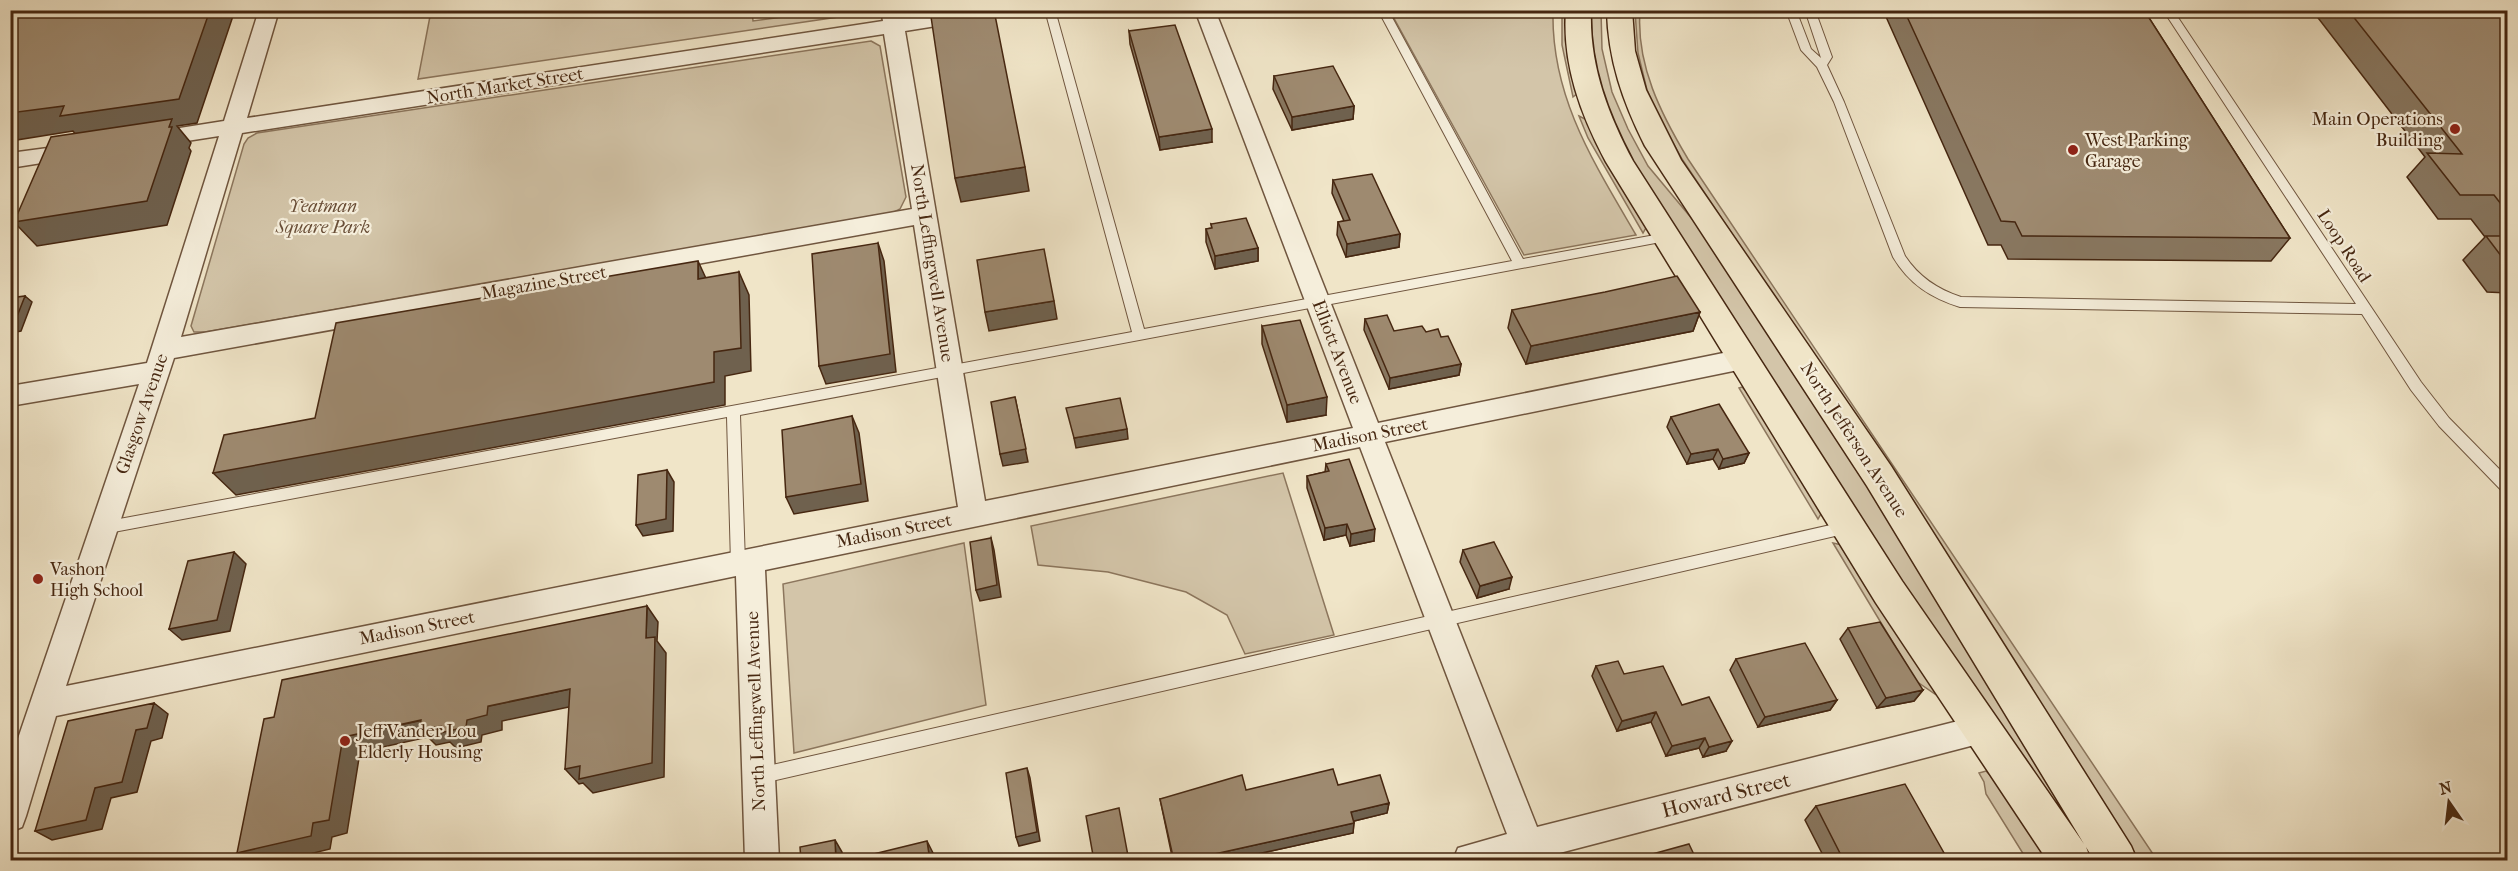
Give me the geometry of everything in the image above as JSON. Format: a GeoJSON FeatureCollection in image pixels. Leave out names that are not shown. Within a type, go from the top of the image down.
{"type":"FeatureCollection","features":[{"type":"Feature","properties":{"kind":"main road"},"geometry":{"type":"LineString","coordinates":[[1578,10],[1583,64],[1599,120],[1620,162],[1889,592],[2071,861]]}},
{"type":"Feature","properties":{"kind":"main road","name":"North Jefferson Avenue"},"geometry":{"type":"LineString","coordinates":[[1619,10],[1622,53],[1628,75],[1642,114],[1663,154],[1879,476],[2117,861]]}},
{"type":"Feature","properties":{"kind":"street","name":"Glasgow Avenue"},"geometry":{"type":"LineString","coordinates":[[10,816],[44,704],[160,361],[269,10]]}},
{"type":"Feature","properties":{"kind":"street","name":"North Market Street"},"geometry":{"type":"LineString","coordinates":[[128,143],[892,19],[999,10]]}},
{"type":"Feature","properties":{"kind":"street","name":"Elliott Avenue"},"geometry":{"type":"LineString","coordinates":[[1205,10],[1530,853]]}},
{"type":"Feature","properties":{"kind":"street","name":"North Leffingwell Avenue"},"geometry":{"type":"LineString","coordinates":[[892,19],[973,515]]}},
{"type":"Feature","properties":{"kind":"street"},"geometry":{"type":"LineString","coordinates":[[10,161],[104,147]]}},
{"type":"Feature","properties":{"kind":"street","name":"Magazine Street"},"geometry":{"type":"LineString","coordinates":[[10,396],[160,361],[924,215]]}},
{"type":"Feature","properties":{"kind":"street","name":"Madison Street"},"geometry":{"type":"LineString","coordinates":[[44,704],[1743,359]]}},
{"type":"Feature","properties":{"kind":"street","name":"North Leffingwell Avenue"},"geometry":{"type":"LineString","coordinates":[[744,562],[759,776],[762,861]]}},
{"type":"Feature","properties":{"kind":"street","name":"Howard Street"},"geometry":{"type":"LineString","coordinates":[[1470,861],[1530,853],[1982,729]]}},
{"type":"Feature","properties":{"kind":"lane"},"geometry":{"type":"LineString","coordinates":[[1050,10],[1139,335]]}},
{"type":"Feature","properties":{"kind":"lane"},"geometry":{"type":"LineString","coordinates":[[1383,10],[1520,264]]}},
{"type":"Feature","properties":{"kind":"lane"},"geometry":{"type":"LineString","coordinates":[[1791,10],[1806,50],[1822,65],[1899,257],[1908,272],[1936,294],[1960,302],[2364,309]]}},
{"type":"Feature","properties":{"kind":"lane"},"geometry":{"type":"LineString","coordinates":[[1810,10],[1827,57],[1822,65]]}},
{"type":"Feature","properties":{"kind":"lane","name":"Loop Road"},"geometry":{"type":"LineString","coordinates":[[2168,10],[2364,309],[2444,422],[2508,488]]}},
{"type":"Feature","properties":{"kind":"lane"},"geometry":{"type":"LineString","coordinates":[[103,528],[1666,237]]}},
{"type":"Feature","properties":{"kind":"lane"},"geometry":{"type":"LineString","coordinates":[[733,410],[744,562]]}},
{"type":"Feature","properties":{"kind":"lane"},"geometry":{"type":"LineString","coordinates":[[759,776],[1440,618],[1848,527]]}},
{"type":"Feature","properties":{"kind":"green space"},"geometry":{"type":"Polygon","coordinates":[[[431,11],[752,11],[753,21],[828,11],[865,11],[865,13],[418,79],[431,11]]]}},
{"type":"Feature","properties":{"kind":"green space"},"geometry":{"type":"Polygon","coordinates":[[[1390,11],[1553,11],[1554,42],[1567,101],[1591,155],[1636,235],[1524,255],[1390,11]]]}},
{"type":"Feature","properties":{"kind":"green space"},"geometry":{"type":"Polygon","coordinates":[[[1562,11],[1567,11],[1578,93],[1573,97],[1562,45],[1562,11]]]}},
{"type":"Feature","properties":{"kind":"green space"},"geometry":{"type":"Polygon","coordinates":[[[1590,11],[1601,11],[1602,49],[1612,92],[1648,166],[1698,226],[1901,536],[2050,783],[2100,860],[2090,860],[2026,759],[1925,620],[1632,160],[1615,124],[1602,88],[1593,50],[1590,11]]]}},
{"type":"Feature","properties":{"kind":"green space"},"geometry":{"type":"Polygon","coordinates":[[[1635,11],[1640,11],[1642,51],[1652,88],[1688,159],[2157,860],[2138,860],[1803,340],[1682,159],[1656,112],[1647,90],[1638,53],[1635,11]]]}},
{"type":"Feature","properties":{"kind":"green space","name":"Yeatman Square Park"},"geometry":{"type":"Polygon","coordinates":[[[871,41],[880,46],[906,197],[900,209],[892,213],[205,332],[194,332],[191,326],[244,144],[248,138],[257,133],[871,41]]]}},
{"type":"Feature","properties":{"kind":"green space"},"geometry":{"type":"Polygon","coordinates":[[[1579,116],[1587,120],[1647,226],[1643,233],[1588,138],[1579,116]]]}},
{"type":"Feature","properties":{"kind":"green space"},"geometry":{"type":"Polygon","coordinates":[[[1742,387],[1753,398],[1822,512],[1818,519],[1739,388],[1742,387]]]}},
{"type":"Feature","properties":{"kind":"green space"},"geometry":{"type":"Polygon","coordinates":[[[1283,473],[1334,635],[1245,654],[1227,615],[1186,592],[1108,572],[1038,565],[1031,526],[1283,473]]]}},
{"type":"Feature","properties":{"kind":"green space"},"geometry":{"type":"Polygon","coordinates":[[[964,543],[986,705],[794,753],[783,584],[964,543]]]}},
{"type":"Feature","properties":{"kind":"green space"},"geometry":{"type":"Polygon","coordinates":[[[1833,543],[1842,545],[1935,688],[1935,694],[1916,681],[1833,543]]]}},
{"type":"Feature","properties":{"kind":"green space"},"geometry":{"type":"Polygon","coordinates":[[[1986,771],[2000,785],[2046,860],[2027,860],[1986,794],[1984,782],[1979,773],[1986,771]]]}},
{"type":"Feature","properties":{"kind":"building"},"geometry":{"type":"Polygon","coordinates":[[[10,10],[210,10],[179,99],[60,116],[64,106],[10,113],[10,10]]]}},
{"type":"Feature","properties":{"kind":"building"},"geometry":{"type":"Polygon","coordinates":[[[930,10],[994,10],[1025,167],[955,178],[930,10]]]}},
{"type":"Feature","properties":{"kind":"building","name":"West Parking Garage"},"geometry":{"type":"Polygon","coordinates":[[[1904,10],[2144,10],[2290,238],[2022,236],[2015,222],[2001,221],[1904,10]]]}},
{"type":"Feature","properties":{"kind":"building","name":"Main Operations Building"},"geometry":{"type":"Polygon","coordinates":[[[2348,10],[2469,10],[2473,15],[2508,16],[2508,213],[2494,195],[2460,195],[2427,153],[2462,154],[2348,10]]]}},
{"type":"Feature","properties":{"kind":"building"},"geometry":{"type":"Polygon","coordinates":[[[1175,25],[1212,129],[1159,137],[1129,31],[1175,25]]]}},
{"type":"Feature","properties":{"kind":"building"},"geometry":{"type":"Polygon","coordinates":[[[1333,66],[1354,106],[1292,117],[1274,76],[1333,66]]]}},
{"type":"Feature","properties":{"kind":"building"},"geometry":{"type":"Polygon","coordinates":[[[172,119],[169,127],[172,127],[147,201],[14,222],[51,137],[172,119]]]}},
{"type":"Feature","properties":{"kind":"building"},"geometry":{"type":"Polygon","coordinates":[[[1372,174],[1400,234],[1347,244],[1338,222],[1350,220],[1333,180],[1372,174]]]}},
{"type":"Feature","properties":{"kind":"building"},"geometry":{"type":"Polygon","coordinates":[[[1246,218],[1258,248],[1215,256],[1206,229],[1212,228],[1211,224],[1246,218]]]}},
{"type":"Feature","properties":{"kind":"building"},"geometry":{"type":"Polygon","coordinates":[[[2486,236],[2508,236],[2508,265],[2486,236]]]}},
{"type":"Feature","properties":{"kind":"building"},"geometry":{"type":"Polygon","coordinates":[[[878,243],[890,354],[819,366],[812,254],[878,243]]]}},
{"type":"Feature","properties":{"kind":"building"},"geometry":{"type":"Polygon","coordinates":[[[1044,249],[1054,301],[985,312],[977,260],[1044,249]]]}},
{"type":"Feature","properties":{"kind":"building"},"geometry":{"type":"Polygon","coordinates":[[[698,261],[698,279],[739,272],[741,348],[714,352],[714,382],[213,473],[224,435],[315,418],[336,323],[698,261]]]}},
{"type":"Feature","properties":{"kind":"building"},"geometry":{"type":"Polygon","coordinates":[[[1677,276],[1700,312],[1531,346],[1512,310],[1605,292],[1677,276]]]}},
{"type":"Feature","properties":{"kind":"building"},"geometry":{"type":"Polygon","coordinates":[[[25,296],[14,324],[10,325],[10,298],[25,296]]]}},
{"type":"Feature","properties":{"kind":"building"},"geometry":{"type":"Polygon","coordinates":[[[1387,315],[1394,331],[1422,326],[1426,332],[1438,329],[1441,337],[1448,336],[1461,364],[1390,378],[1365,319],[1387,315]]]}},
{"type":"Feature","properties":{"kind":"building"},"geometry":{"type":"Polygon","coordinates":[[[1300,320],[1327,397],[1287,405],[1262,326],[1300,320]]]}},
{"type":"Feature","properties":{"kind":"building"},"geometry":{"type":"Polygon","coordinates":[[[1015,397],[1026,449],[1000,454],[991,402],[1015,397]]]}},
{"type":"Feature","properties":{"kind":"building"},"geometry":{"type":"Polygon","coordinates":[[[1120,398],[1127,429],[1074,438],[1066,408],[1120,398]]]}},
{"type":"Feature","properties":{"kind":"building"},"geometry":{"type":"Polygon","coordinates":[[[1719,404],[1749,453],[1723,459],[1718,449],[1691,454],[1671,417],[1719,404]]]}},
{"type":"Feature","properties":{"kind":"building"},"geometry":{"type":"Polygon","coordinates":[[[852,416],[861,484],[786,497],[782,430],[852,416]]]}},
{"type":"Feature","properties":{"kind":"building"},"geometry":{"type":"Polygon","coordinates":[[[1349,459],[1375,529],[1351,534],[1347,524],[1325,528],[1307,476],[1329,471],[1326,464],[1349,459]]]}},
{"type":"Feature","properties":{"kind":"building"},"geometry":{"type":"Polygon","coordinates":[[[667,470],[666,519],[636,525],[638,475],[667,470]]]}},
{"type":"Feature","properties":{"kind":"building"},"geometry":{"type":"Polygon","coordinates":[[[991,538],[997,585],[976,590],[970,542],[991,538]]]}},
{"type":"Feature","properties":{"kind":"building"},"geometry":{"type":"Polygon","coordinates":[[[1494,542],[1512,577],[1480,586],[1463,550],[1494,542]]]}},
{"type":"Feature","properties":{"kind":"building"},"geometry":{"type":"Polygon","coordinates":[[[234,552],[217,620],[169,629],[188,561],[234,552]]]}},
{"type":"Feature","properties":{"kind":"building","name":"Jeff Vander Lou Elderly Housing"},"geometry":{"type":"Polygon","coordinates":[[[647,606],[646,638],[655,637],[652,763],[579,779],[580,766],[565,769],[570,689],[488,706],[487,715],[467,720],[466,727],[440,733],[441,726],[420,730],[421,720],[343,737],[329,820],[313,823],[311,836],[237,853],[264,719],[274,717],[282,680],[647,606]]]}},
{"type":"Feature","properties":{"kind":"building"},"geometry":{"type":"Polygon","coordinates":[[[1880,622],[1923,690],[1886,698],[1848,628],[1880,622]]]}},
{"type":"Feature","properties":{"kind":"building"},"geometry":{"type":"Polygon","coordinates":[[[1805,643],[1837,700],[1765,717],[1736,659],[1805,643]]]}},
{"type":"Feature","properties":{"kind":"building"},"geometry":{"type":"Polygon","coordinates":[[[1618,661],[1624,674],[1663,666],[1682,705],[1709,697],[1732,741],[1709,747],[1705,738],[1672,746],[1656,712],[1622,721],[1596,666],[1618,661]]]}},
{"type":"Feature","properties":{"kind":"building"},"geometry":{"type":"Polygon","coordinates":[[[154,703],[147,728],[136,730],[122,782],[95,788],[86,820],[35,831],[68,721],[154,703]]]}},
{"type":"Feature","properties":{"kind":"building"},"geometry":{"type":"Polygon","coordinates":[[[1027,768],[1037,832],[1016,837],[1006,773],[1027,768]]]}},
{"type":"Feature","properties":{"kind":"building"},"geometry":{"type":"Polygon","coordinates":[[[1333,769],[1338,785],[1380,775],[1389,803],[1351,812],[1354,823],[1183,861],[1174,861],[1160,799],[1242,775],[1246,790],[1333,769]]]}},
{"type":"Feature","properties":{"kind":"building"},"geometry":{"type":"Polygon","coordinates":[[[1905,784],[1948,860],[1844,861],[1816,806],[1905,784]]]}},
{"type":"Feature","properties":{"kind":"building"},"geometry":{"type":"Polygon","coordinates":[[[1119,808],[1129,861],[1094,861],[1086,816],[1119,808]]]}},
{"type":"Feature","properties":{"kind":"building"},"geometry":{"type":"Polygon","coordinates":[[[835,840],[836,861],[801,861],[800,847],[835,840]]]}},
{"type":"Feature","properties":{"kind":"building"},"geometry":{"type":"Polygon","coordinates":[[[927,841],[930,861],[845,861],[927,841]]]}},
{"type":"Feature","properties":{"kind":"building"},"geometry":{"type":"Polygon","coordinates":[[[1689,844],[1697,861],[1627,861],[1689,844]]]}},
{"type":"Feature","properties":{"kind":"place","name":"Main Operations Building"},"geometry":{"type":"Point","coordinates":[2455,129]}},
{"type":"Feature","properties":{"kind":"place","name":"West Parking Garage"},"geometry":{"type":"Point","coordinates":[2073,150]}},
{"type":"Feature","properties":{"kind":"place","name":"Vashon High School"},"geometry":{"type":"Point","coordinates":[38,579]}},
{"type":"Feature","properties":{"kind":"place","name":"Jeff Vander Lou Elderly Housing"},"geometry":{"type":"Point","coordinates":[345,741]}}]}
